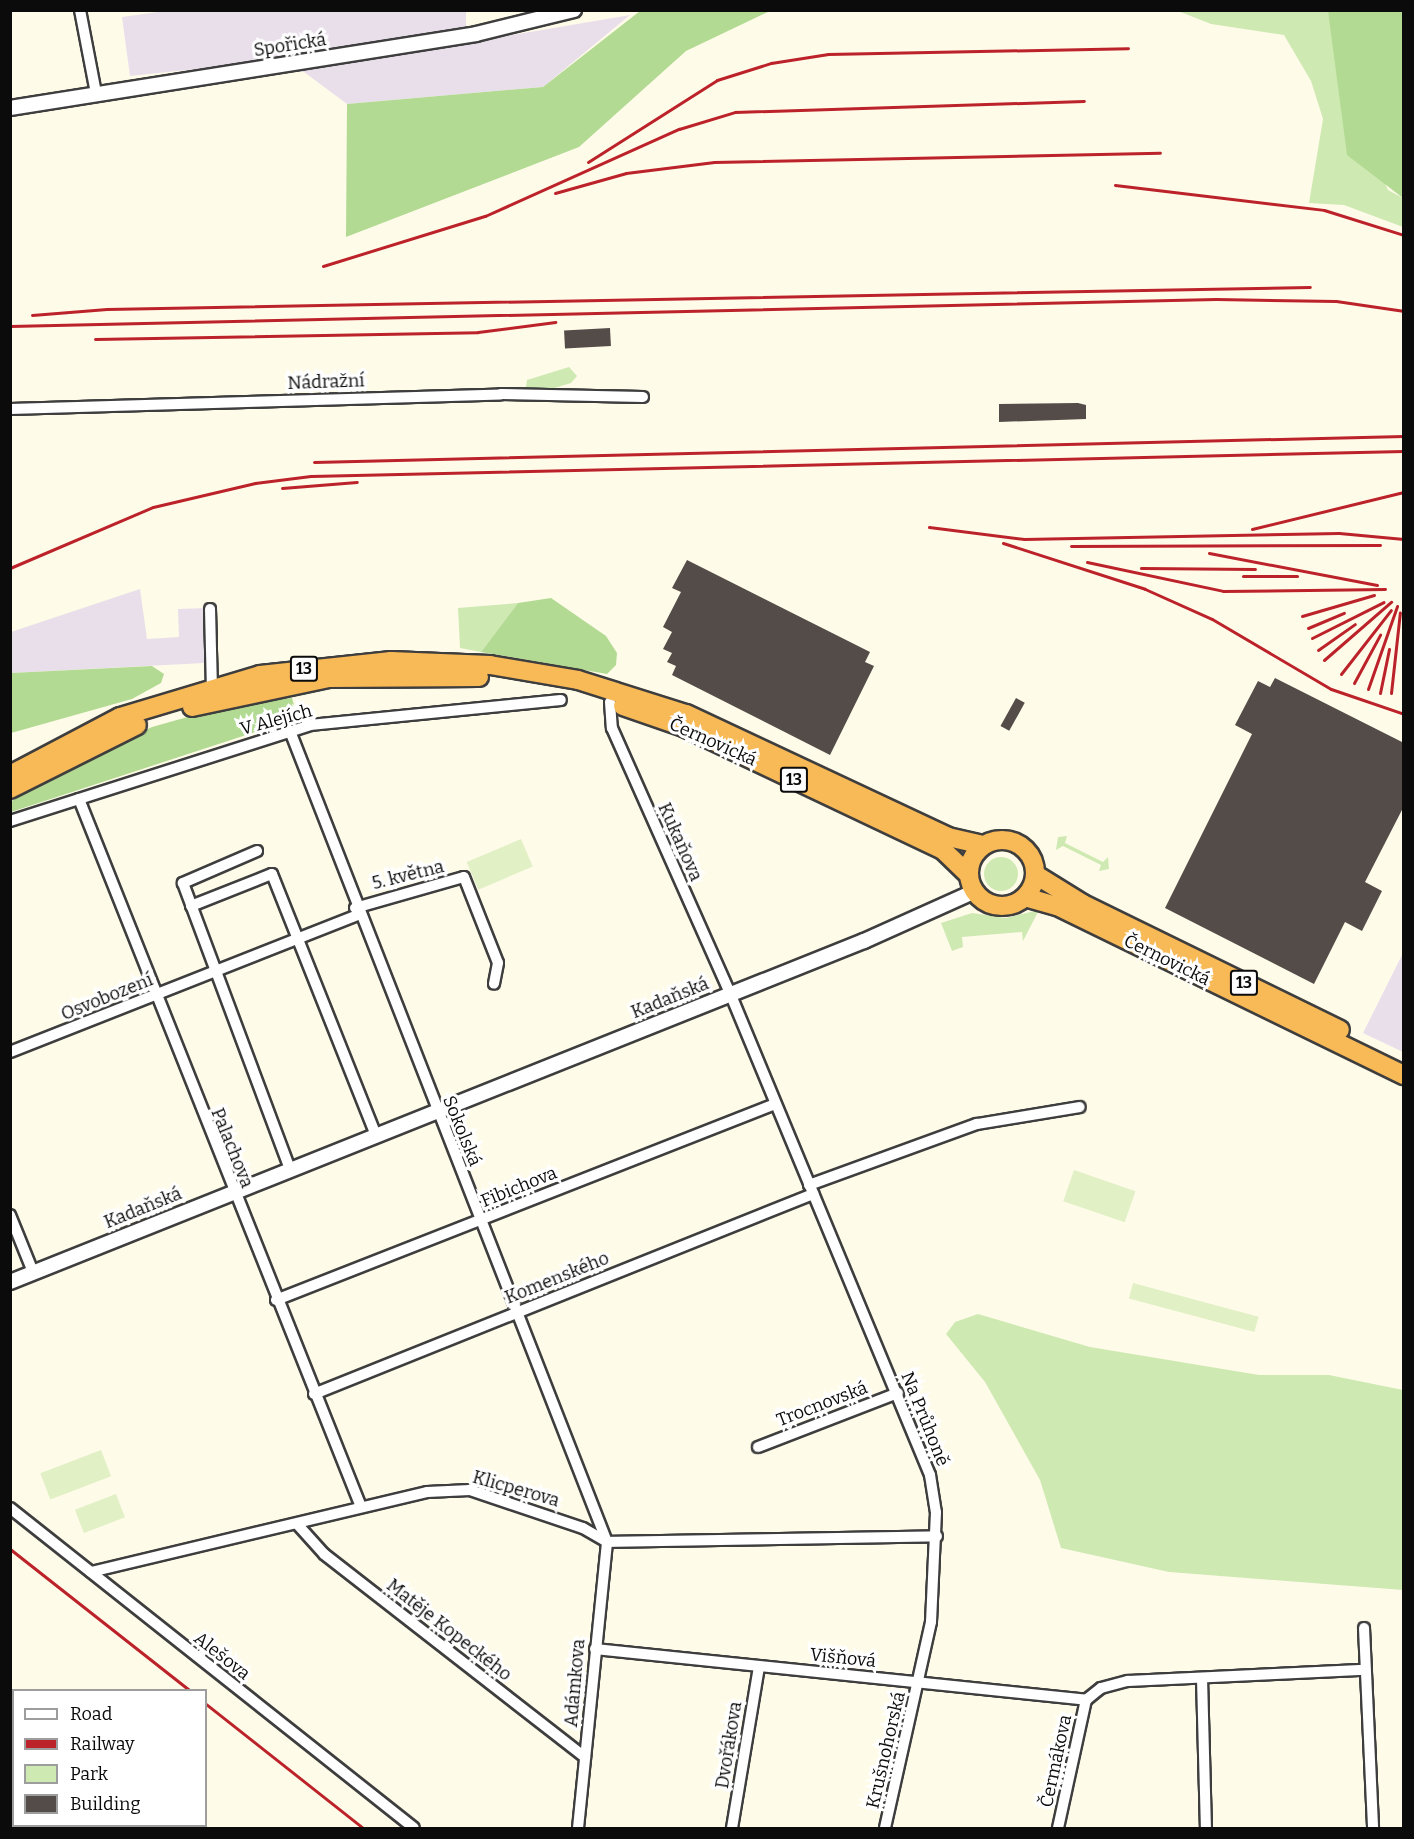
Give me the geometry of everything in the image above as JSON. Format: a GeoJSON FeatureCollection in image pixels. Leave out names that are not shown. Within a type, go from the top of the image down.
{"type":"FeatureCollection","features":[{"type":"Feature","properties":{"kind":"highway","name":"13"},"geometry":{"type":"LineString","coordinates":[[10,775],[92,729],[213,694],[328,665],[415,660],[534,671],[613,696]]}},
{"type":"Feature","properties":{"kind":"highway","name":"13"},"geometry":{"type":"LineString","coordinates":[[10,789],[125,728],[213,694]]}},
{"type":"Feature","properties":{"kind":"highway","name":"Černovická"},"geometry":{"type":"LineString","coordinates":[[613,696],[738,736],[948,837],[983,845],[1004,839],[1019,844],[1032,857],[1036,875],[1083,904],[1404,1061]]}},
{"type":"Feature","properties":{"kind":"highway","name":"Černovická"},"geometry":{"type":"LineString","coordinates":[[613,696],[684,727],[943,850],[972,883],[996,905],[1025,897],[1057,906],[1404,1075]]}},
{"type":"Feature","properties":{"kind":"highway"},"geometry":{"type":"LineString","coordinates":[[972,883],[983,845]]}},
{"type":"Feature","properties":{"kind":"highway"},"geometry":{"type":"LineString","coordinates":[[1025,897],[1036,875]]}},
{"type":"Feature","properties":{"kind":"street"},"geometry":{"type":"LineString","coordinates":[[80,10],[96,93]]}},
{"type":"Feature","properties":{"kind":"street","name":"Spořická"},"geometry":{"type":"LineString","coordinates":[[10,108],[476,34],[574,10]]}},
{"type":"Feature","properties":{"kind":"street","name":"Nádražní"},"geometry":{"type":"LineString","coordinates":[[10,409],[501,394],[643,397]]}},
{"type":"Feature","properties":{"kind":"street"},"geometry":{"type":"LineString","coordinates":[[210,609],[213,694]]}},
{"type":"Feature","properties":{"kind":"street","name":"Kukaňova"},"geometry":{"type":"LineString","coordinates":[[613,696],[612,728],[730,993]]}},
{"type":"Feature","properties":{"kind":"street","name":"V Alejích"},"geometry":{"type":"LineString","coordinates":[[10,821],[290,731],[400,713],[561,700]]}},
{"type":"Feature","properties":{"kind":"street","name":"Sokolská"},"geometry":{"type":"LineString","coordinates":[[290,731],[356,911],[481,1220],[607,1542]]}},
{"type":"Feature","properties":{"kind":"street","name":"Palachova"},"geometry":{"type":"LineString","coordinates":[[79,799],[232,1192],[361,1507]]}},
{"type":"Feature","properties":{"kind":"street"},"geometry":{"type":"LineString","coordinates":[[257,851],[183,884],[289,1167]]}},
{"type":"Feature","properties":{"kind":"street"},"geometry":{"type":"LineString","coordinates":[[191,906],[272,874],[376,1135]]}},
{"type":"Feature","properties":{"kind":"street","name":"5. května"},"geometry":{"type":"LineString","coordinates":[[356,911],[464,877],[498,963],[494,984]]}},
{"type":"Feature","properties":{"kind":"street","name":"Kadaňská"},"geometry":{"type":"LineString","coordinates":[[10,1282],[289,1167],[376,1135],[730,993],[972,883]]}},
{"type":"Feature","properties":{"kind":"street","name":"Osvobození"},"geometry":{"type":"LineString","coordinates":[[10,1052],[299,939],[356,911]]}},
{"type":"Feature","properties":{"kind":"street","name":"Na Průhoně"},"geometry":{"type":"LineString","coordinates":[[730,993],[898,1393],[930,1475],[937,1536],[931,1622],[920,1679]]}},
{"type":"Feature","properties":{"kind":"street","name":"Fibichova"},"geometry":{"type":"LineString","coordinates":[[276,1300],[775,1104]]}},
{"type":"Feature","properties":{"kind":"street"},"geometry":{"type":"LineString","coordinates":[[811,1190],[977,1124],[1080,1107]]}},
{"type":"Feature","properties":{"kind":"street","name":"Komenského"},"geometry":{"type":"LineString","coordinates":[[314,1394],[811,1190]]}},
{"type":"Feature","properties":{"kind":"street"},"geometry":{"type":"LineString","coordinates":[[10,1215],[33,1272]]}},
{"type":"Feature","properties":{"kind":"street","name":"Trocnovská"},"geometry":{"type":"LineString","coordinates":[[758,1447],[898,1393]]}},
{"type":"Feature","properties":{"kind":"street","name":"Klicperova"},"geometry":{"type":"LineString","coordinates":[[91,1572],[298,1525],[427,1491],[470,1490],[577,1525],[607,1542]]}},
{"type":"Feature","properties":{"kind":"street","name":"Alešova"},"geometry":{"type":"LineString","coordinates":[[10,1508],[414,1828]]}},
{"type":"Feature","properties":{"kind":"street","name":"Matěje Kopeckého"},"geometry":{"type":"LineString","coordinates":[[298,1525],[324,1554],[585,1757]]}},
{"type":"Feature","properties":{"kind":"street"},"geometry":{"type":"LineString","coordinates":[[607,1542],[937,1536]]}},
{"type":"Feature","properties":{"kind":"street","name":"Adámkova"},"geometry":{"type":"LineString","coordinates":[[578,1828],[607,1542]]}},
{"type":"Feature","properties":{"kind":"street"},"geometry":{"type":"LineString","coordinates":[[1364,1628],[1373,1828]]}},
{"type":"Feature","properties":{"kind":"street","name":"Višňová"},"geometry":{"type":"LineString","coordinates":[[595,1649],[759,1666],[920,1679],[1086,1700]]}},
{"type":"Feature","properties":{"kind":"street","name":"Dvořákova"},"geometry":{"type":"LineString","coordinates":[[732,1828],[759,1666]]}},
{"type":"Feature","properties":{"kind":"street"},"geometry":{"type":"LineString","coordinates":[[1086,1700],[1101,1688],[1128,1681],[1365,1670]]}},
{"type":"Feature","properties":{"kind":"street"},"geometry":{"type":"LineString","coordinates":[[1202,1678],[1206,1828]]}},
{"type":"Feature","properties":{"kind":"street","name":"Krušnohorská"},"geometry":{"type":"LineString","coordinates":[[885,1828],[920,1679]]}},
{"type":"Feature","properties":{"kind":"street","name":"Čermákova"},"geometry":{"type":"LineString","coordinates":[[1058,1828],[1086,1700]]}},
{"type":"Feature","properties":{"kind":"shaded area"},"geometry":{"type":"Polygon","coordinates":[[[172,10],[466,11],[466,43],[630,15],[543,87],[347,104],[304,72],[253,63],[130,76],[122,17],[172,10]]]}},
{"type":"Feature","properties":{"kind":"shaded area"},"geometry":{"type":"Polygon","coordinates":[[[140,589],[147,639],[179,637],[178,609],[206,608],[204,663],[11,673],[11,632],[140,589]]]}},
{"type":"Feature","properties":{"kind":"shaded area"},"geometry":{"type":"Polygon","coordinates":[[[1403,953],[1403,1052],[1363,1033],[1403,953]]]}},
{"type":"Feature","properties":{"kind":"green space"},"geometry":{"type":"Polygon","coordinates":[[[640,11],[770,11],[686,51],[579,147],[346,237],[347,104],[543,87],[640,11]]]}},
{"type":"Feature","properties":{"kind":"green space"},"geometry":{"type":"Polygon","coordinates":[[[1178,11],[1328,11],[1341,81],[1388,190],[1403,198],[1403,227],[1344,205],[1309,203],[1323,119],[1311,81],[1284,35],[1211,24],[1178,11]]]}},
{"type":"Feature","properties":{"kind":"green space"},"geometry":{"type":"Polygon","coordinates":[[[1328,11],[1403,11],[1403,198],[1347,155],[1328,11]]]}},
{"type":"Feature","properties":{"kind":"green space"},"geometry":{"type":"Polygon","coordinates":[[[569,367],[577,376],[571,383],[541,392],[526,387],[527,380],[569,367]]]}},
{"type":"Feature","properties":{"kind":"green space"},"geometry":{"type":"Polygon","coordinates":[[[551,598],[606,636],[617,653],[616,665],[607,674],[481,652],[518,603],[551,598]]]}},
{"type":"Feature","properties":{"kind":"green space"},"geometry":{"type":"Polygon","coordinates":[[[518,603],[481,652],[460,648],[458,608],[518,603]]]}},
{"type":"Feature","properties":{"kind":"green space"},"geometry":{"type":"Polygon","coordinates":[[[152,666],[164,674],[161,683],[132,699],[11,733],[11,673],[152,666]]]}},
{"type":"Feature","properties":{"kind":"green space"},"geometry":{"type":"Polygon","coordinates":[[[292,698],[298,718],[11,812],[11,802],[34,785],[152,727],[234,704],[292,698]]]}},
{"type":"Feature","properties":{"kind":"green space"},"geometry":{"type":"Polygon","coordinates":[[[1067,836],[1065,843],[1103,862],[1108,857],[1109,869],[1099,871],[1101,865],[1063,846],[1056,850],[1058,837],[1067,836]]]}},
{"type":"Feature","properties":{"kind":"green space"},"geometry":{"type":"Polygon","coordinates":[[[521,839],[533,867],[478,890],[467,862],[521,839]]]}},
{"type":"Feature","properties":{"kind":"green space"},"geometry":{"type":"Polygon","coordinates":[[[1001,857],[1013,862],[1018,874],[1013,886],[1001,891],[989,886],[984,874],[989,862],[1001,857]]]}},
{"type":"Feature","properties":{"kind":"green space"},"geometry":{"type":"Polygon","coordinates":[[[1039,910],[1023,941],[1022,932],[962,937],[963,947],[952,951],[941,923],[972,913],[1006,918],[1039,910]]]}},
{"type":"Feature","properties":{"kind":"green space"},"geometry":{"type":"Polygon","coordinates":[[[1074,1170],[1135,1191],[1125,1222],[1063,1201],[1074,1170]]]}},
{"type":"Feature","properties":{"kind":"green space"},"geometry":{"type":"Polygon","coordinates":[[[1133,1283],[1259,1317],[1254,1332],[1129,1298],[1133,1283]]]}},
{"type":"Feature","properties":{"kind":"green space"},"geometry":{"type":"Polygon","coordinates":[[[978,1314],[1090,1347],[1259,1375],[1329,1375],[1403,1390],[1403,1590],[1169,1572],[1061,1548],[1040,1480],[985,1382],[946,1334],[955,1322],[978,1314]]]}},
{"type":"Feature","properties":{"kind":"green space"},"geometry":{"type":"Polygon","coordinates":[[[101,1450],[111,1476],[50,1499],[40,1473],[101,1450]]]}},
{"type":"Feature","properties":{"kind":"green space"},"geometry":{"type":"Polygon","coordinates":[[[116,1494],[125,1517],[84,1533],[75,1510],[116,1494]]]}},
{"type":"Feature","properties":{"kind":"green space"},"geometry":{"type":"Polygon","coordinates":[[[11,1743],[12,1824],[11,1822],[11,1743]]]}},
{"type":"Feature","properties":{"kind":"green space"},"geometry":{"type":"Polygon","coordinates":[[[14,1827],[54,1828],[14,1828],[14,1827]]]}},
{"type":"Feature","properties":{"kind":"building"},"geometry":{"type":"Polygon","coordinates":[[[610,328],[611,346],[565,348],[564,330],[610,328]]]}},
{"type":"Feature","properties":{"kind":"building"},"geometry":{"type":"Polygon","coordinates":[[[1078,403],[1086,405],[1086,419],[999,422],[999,404],[1078,403]]]}},
{"type":"Feature","properties":{"kind":"building"},"geometry":{"type":"Polygon","coordinates":[[[687,560],[870,652],[865,662],[874,666],[830,755],[672,675],[676,666],[667,662],[672,653],[663,649],[672,632],[663,627],[681,592],[672,588],[687,560]]]}},
{"type":"Feature","properties":{"kind":"building"},"geometry":{"type":"Polygon","coordinates":[[[1275,678],[1404,743],[1404,806],[1365,882],[1382,891],[1362,931],[1345,922],[1314,984],[1165,908],[1252,734],[1235,725],[1258,681],[1270,687],[1275,678]]]}},
{"type":"Feature","properties":{"kind":"building"},"geometry":{"type":"Polygon","coordinates":[[[1016,698],[1025,703],[1009,731],[1000,726],[1016,698]]]}},
{"type":"Feature","properties":{"kind":"railway"},"geometry":{"type":"LineString","coordinates":[[588,162],[717,80],[771,63],[828,54],[1128,48]]}},
{"type":"Feature","properties":{"kind":"railway"},"geometry":{"type":"LineString","coordinates":[[323,266],[485,216],[679,129],[735,112],[1084,101]]}},
{"type":"Feature","properties":{"kind":"railway"},"geometry":{"type":"LineString","coordinates":[[555,193],[626,173],[714,162],[1160,153]]}},
{"type":"Feature","properties":{"kind":"railway"},"geometry":{"type":"LineString","coordinates":[[1115,185],[1324,210],[1404,235]]}},
{"type":"Feature","properties":{"kind":"railway"},"geometry":{"type":"LineString","coordinates":[[32,315],[107,309],[1310,287]]}},
{"type":"Feature","properties":{"kind":"railway"},"geometry":{"type":"LineString","coordinates":[[10,326],[1216,299],[1336,301],[1404,311]]}},
{"type":"Feature","properties":{"kind":"railway"},"geometry":{"type":"LineString","coordinates":[[95,339],[478,332],[555,322]]}},
{"type":"Feature","properties":{"kind":"railway"},"geometry":{"type":"LineString","coordinates":[[314,462],[1404,436]]}},
{"type":"Feature","properties":{"kind":"railway"},"geometry":{"type":"LineString","coordinates":[[10,568],[153,507],[255,483],[311,476],[1404,451]]}},
{"type":"Feature","properties":{"kind":"railway"},"geometry":{"type":"LineString","coordinates":[[282,488],[357,482]]}},
{"type":"Feature","properties":{"kind":"railway"},"geometry":{"type":"LineString","coordinates":[[1252,529],[1404,492]]}},
{"type":"Feature","properties":{"kind":"railway"},"geometry":{"type":"LineString","coordinates":[[929,527],[1024,539],[1339,533],[1404,539]]}},
{"type":"Feature","properties":{"kind":"railway"},"geometry":{"type":"LineString","coordinates":[[1003,543],[1145,589],[1212,619],[1331,689],[1404,714]]}},
{"type":"Feature","properties":{"kind":"railway"},"geometry":{"type":"LineString","coordinates":[[1071,546],[1380,545]]}},
{"type":"Feature","properties":{"kind":"railway"},"geometry":{"type":"LineString","coordinates":[[1209,553],[1377,585]]}},
{"type":"Feature","properties":{"kind":"railway"},"geometry":{"type":"LineString","coordinates":[[1087,562],[1223,591],[1385,589]]}},
{"type":"Feature","properties":{"kind":"railway"},"geometry":{"type":"LineString","coordinates":[[1141,568],[1255,569]]}},
{"type":"Feature","properties":{"kind":"railway"},"geometry":{"type":"LineString","coordinates":[[1243,576],[1297,576]]}},
{"type":"Feature","properties":{"kind":"railway"},"geometry":{"type":"LineString","coordinates":[[1302,616],[1374,595]]}},
{"type":"Feature","properties":{"kind":"railway"},"geometry":{"type":"LineString","coordinates":[[1312,638],[1384,602]]}},
{"type":"Feature","properties":{"kind":"railway"},"geometry":{"type":"LineString","coordinates":[[1324,660],[1391,602]]}},
{"type":"Feature","properties":{"kind":"railway"},"geometry":{"type":"LineString","coordinates":[[1368,689],[1397,606]]}},
{"type":"Feature","properties":{"kind":"railway"},"geometry":{"type":"LineString","coordinates":[[1341,674],[1391,610]]}},
{"type":"Feature","properties":{"kind":"railway"},"geometry":{"type":"LineString","coordinates":[[1391,693],[1400,612]]}},
{"type":"Feature","properties":{"kind":"railway"},"geometry":{"type":"LineString","coordinates":[[1308,628],[1344,613]]}},
{"type":"Feature","properties":{"kind":"railway"},"geometry":{"type":"LineString","coordinates":[[1318,650],[1355,624]]}},
{"type":"Feature","properties":{"kind":"railway"},"geometry":{"type":"LineString","coordinates":[[1354,683],[1380,635]]}},
{"type":"Feature","properties":{"kind":"railway"},"geometry":{"type":"LineString","coordinates":[[1380,693],[1389,649]]}},
{"type":"Feature","properties":{"kind":"railway"},"geometry":{"type":"LineString","coordinates":[[1403,694],[1404,688]]}},
{"type":"Feature","properties":{"kind":"railway"},"geometry":{"type":"LineString","coordinates":[[10,1549],[188,1689]]}},
{"type":"Feature","properties":{"kind":"railway"},"geometry":{"type":"LineString","coordinates":[[207,1705],[363,1828]]}}]}
